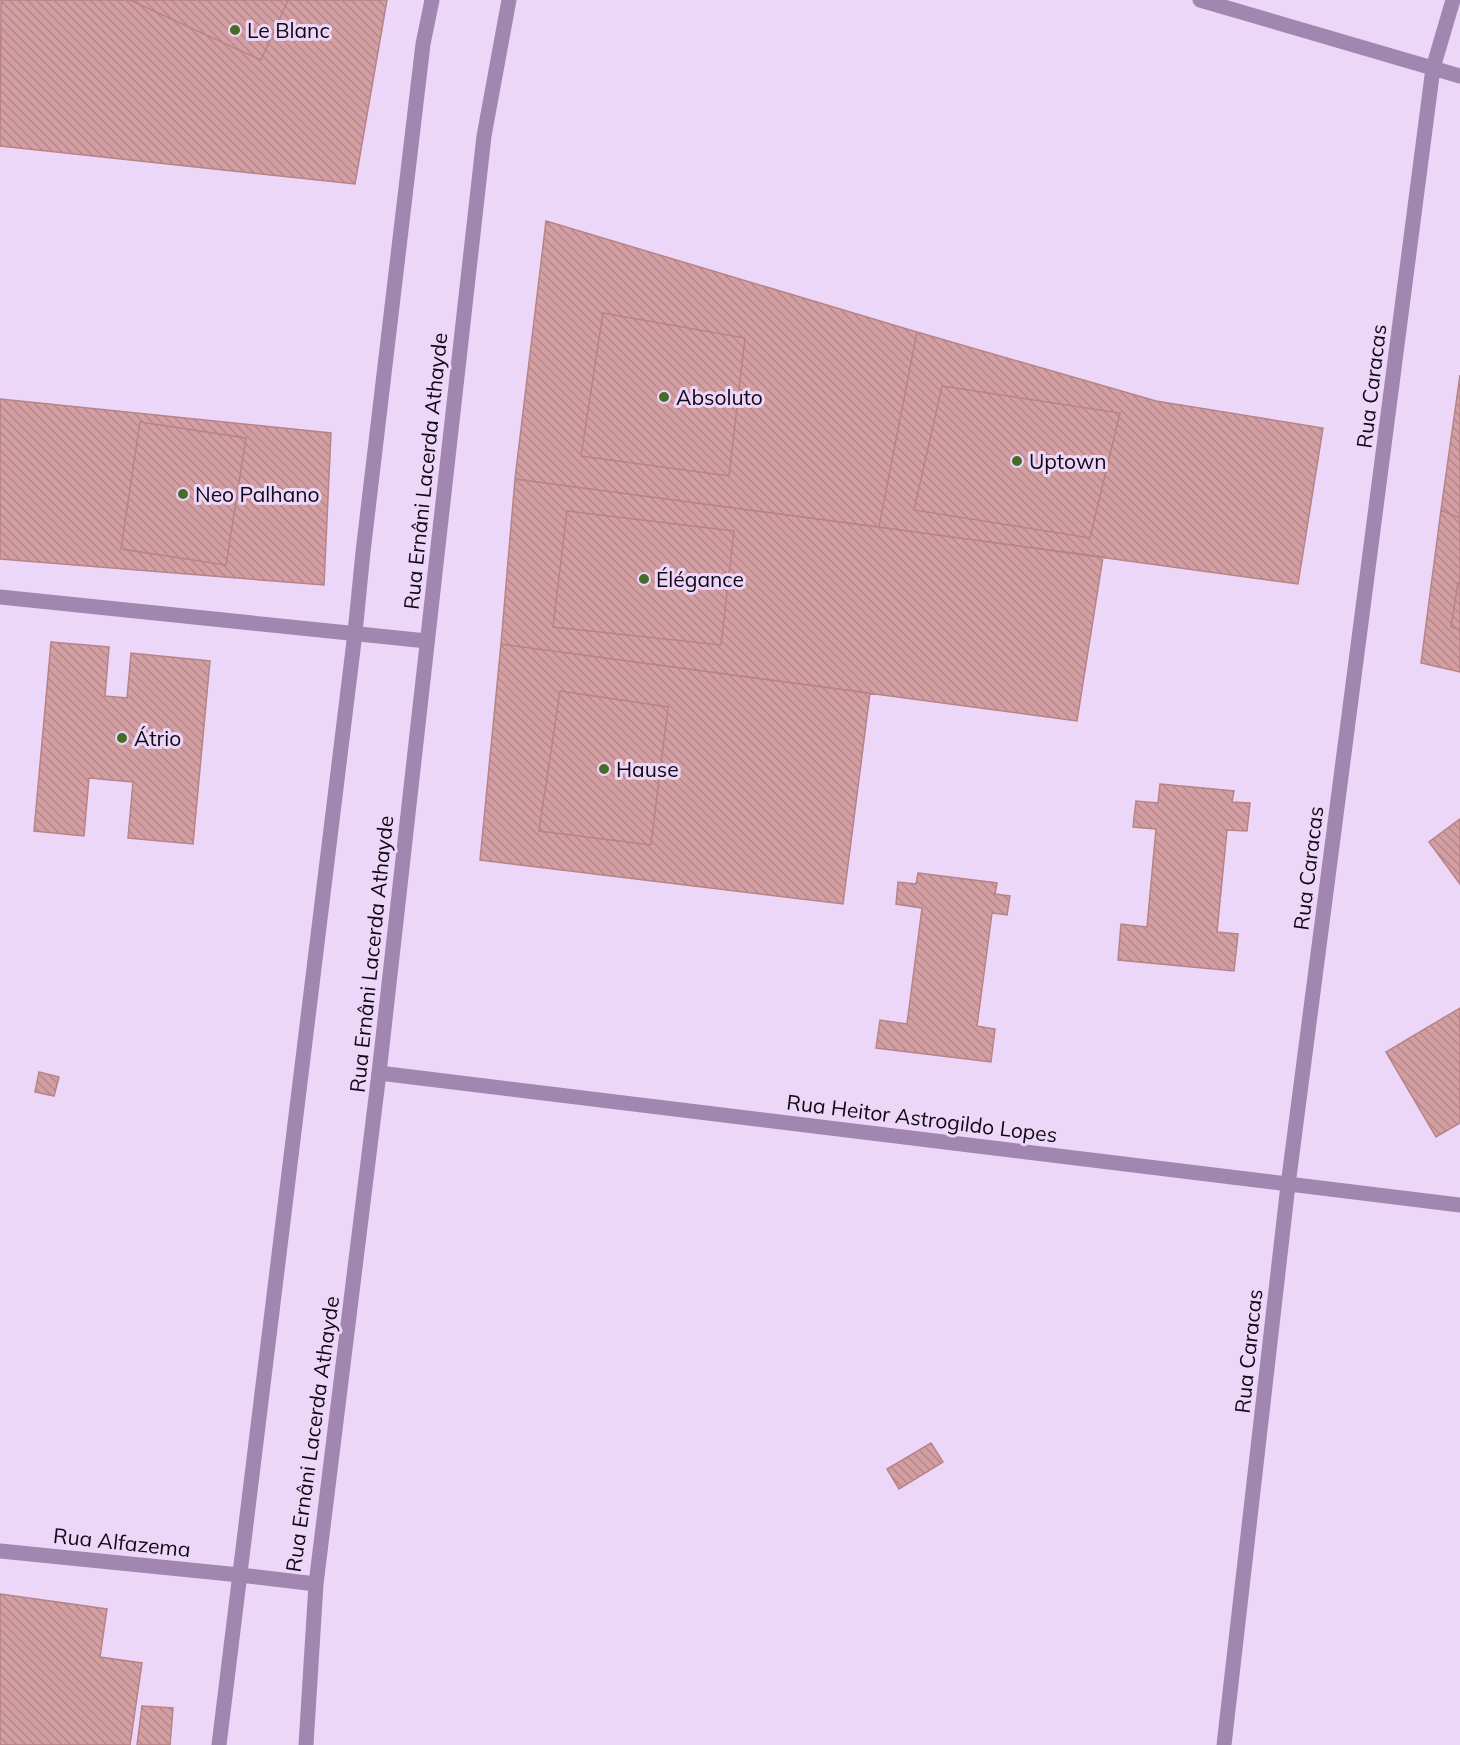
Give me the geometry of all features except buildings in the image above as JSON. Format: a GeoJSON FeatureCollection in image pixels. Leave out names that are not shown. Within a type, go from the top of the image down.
{"type":"FeatureCollection","features":[{"type":"Feature","properties":{"kind":"street"},"geometry":{"type":"LineString","coordinates":[[219,1745],[355,633],[423,44],[432,0]]}},
{"type":"Feature","properties":{"kind":"street","name":"Rua Ernâni Lacerda Athayde"},"geometry":{"type":"LineString","coordinates":[[240,1575],[316,1584],[379,1073],[484,136],[509,0]]}},
{"type":"Feature","properties":{"kind":"street"},"geometry":{"type":"LineString","coordinates":[[1200,0],[1460,76]]}},
{"type":"Feature","properties":{"kind":"street","name":"Rua Caracas"},"geometry":{"type":"LineString","coordinates":[[1224,1745],[1288,1185],[1433,68],[1453,0]]}},
{"type":"Feature","properties":{"kind":"street"},"geometry":{"type":"LineString","coordinates":[[0,597],[427,641]]}},
{"type":"Feature","properties":{"kind":"street","name":"Rua Heitor Astrogildo Lopes"},"geometry":{"type":"LineString","coordinates":[[379,1073],[1460,1205]]}},
{"type":"Feature","properties":{"kind":"street","name":"Rua Alfazema"},"geometry":{"type":"LineString","coordinates":[[0,1551],[240,1575]]}},
{"type":"Feature","properties":{"kind":"street"},"geometry":{"type":"LineString","coordinates":[[306,1745],[316,1584]]}},
{"type":"Feature","properties":{"kind":"place","name":"Le Blanc"},"geometry":{"type":"Point","coordinates":[235,30]}},
{"type":"Feature","properties":{"kind":"place","name":"Absoluto"},"geometry":{"type":"Point","coordinates":[664,397]}},
{"type":"Feature","properties":{"kind":"place","name":"Uptown"},"geometry":{"type":"Point","coordinates":[1017,461]}},
{"type":"Feature","properties":{"kind":"place","name":"Neo Palhano"},"geometry":{"type":"Point","coordinates":[183,494]}},
{"type":"Feature","properties":{"kind":"place","name":"Élégance"},"geometry":{"type":"Point","coordinates":[644,579]}},
{"type":"Feature","properties":{"kind":"place","name":"Átrio"},"geometry":{"type":"Point","coordinates":[122,738]}},
{"type":"Feature","properties":{"kind":"place","name":"Hause"},"geometry":{"type":"Point","coordinates":[604,769]}}]}
